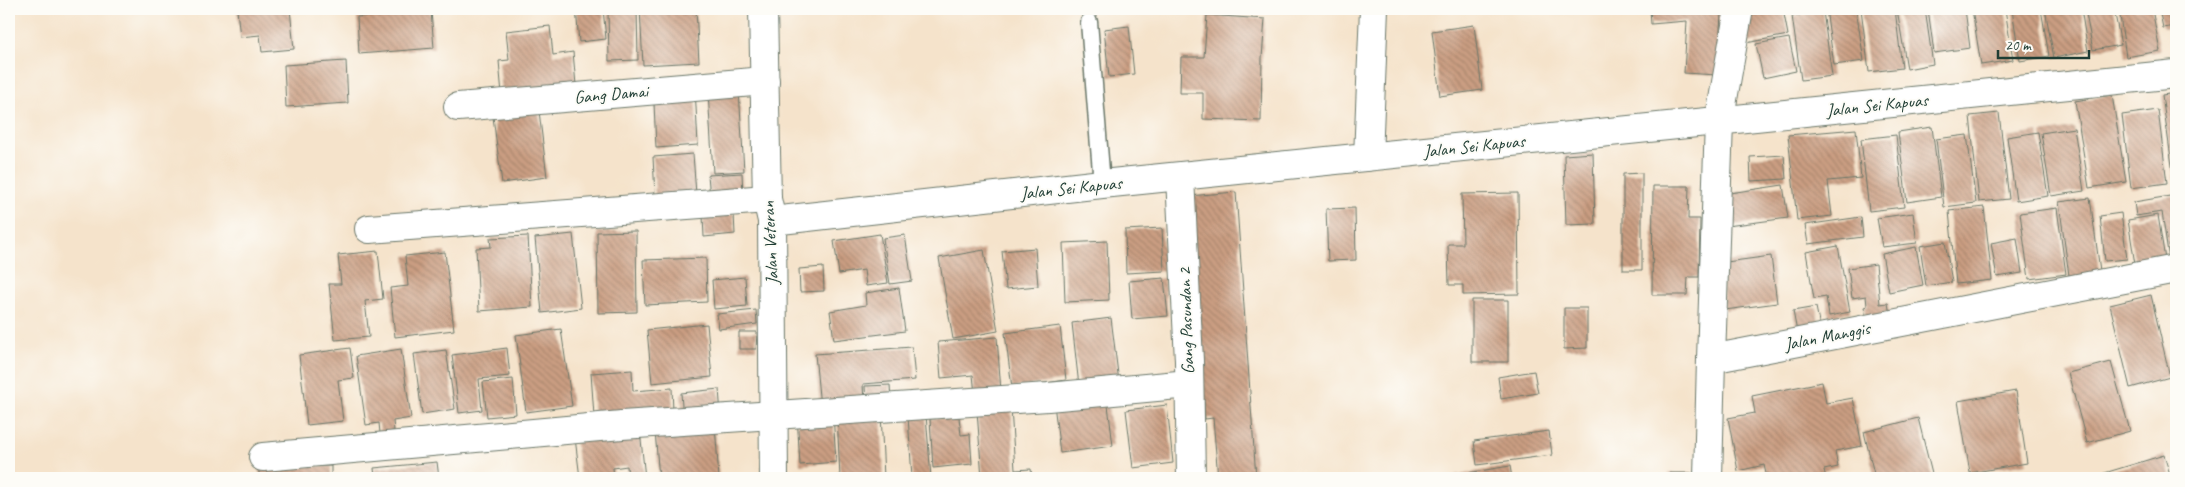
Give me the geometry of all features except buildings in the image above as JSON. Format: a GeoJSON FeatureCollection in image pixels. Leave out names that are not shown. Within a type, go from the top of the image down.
{"type":"FeatureCollection","features":[{"type":"Feature","properties":{"kind":"street","name":"Jalan Veteran"},"geometry":{"type":"LineString","coordinates":[[763,9],[774,478]]}},
{"type":"Feature","properties":{"kind":"street"},"geometry":{"type":"LineString","coordinates":[[1368,157],[1374,9]]}},
{"type":"Feature","properties":{"kind":"street"},"geometry":{"type":"LineString","coordinates":[[1708,478],[1719,122],[1739,9]]}},
{"type":"Feature","properties":{"kind":"street","name":"Jalan Sei Kapuas"},"geometry":{"type":"LineString","coordinates":[[369,229],[769,210],[1102,184],[2176,74]]}},
{"type":"Feature","properties":{"kind":"street","name":"Gang Damai"},"geometry":{"type":"LineString","coordinates":[[458,107],[765,81]]}},
{"type":"Feature","properties":{"kind":"street","name":"Gang Pasundan 2"},"geometry":{"type":"LineString","coordinates":[[263,456],[622,424],[1048,398],[1189,384],[1180,177]]}},
{"type":"Feature","properties":{"kind":"street","name":"Jalan Manggis"},"geometry":{"type":"LineString","coordinates":[[1711,359],[2176,269]]}},
{"type":"Feature","properties":{"kind":"street"},"geometry":{"type":"LineString","coordinates":[[1189,384],[1191,478]]}},
{"type":"Feature","properties":{"kind":"lane"},"geometry":{"type":"LineString","coordinates":[[1089,22],[1102,184]]}}]}
